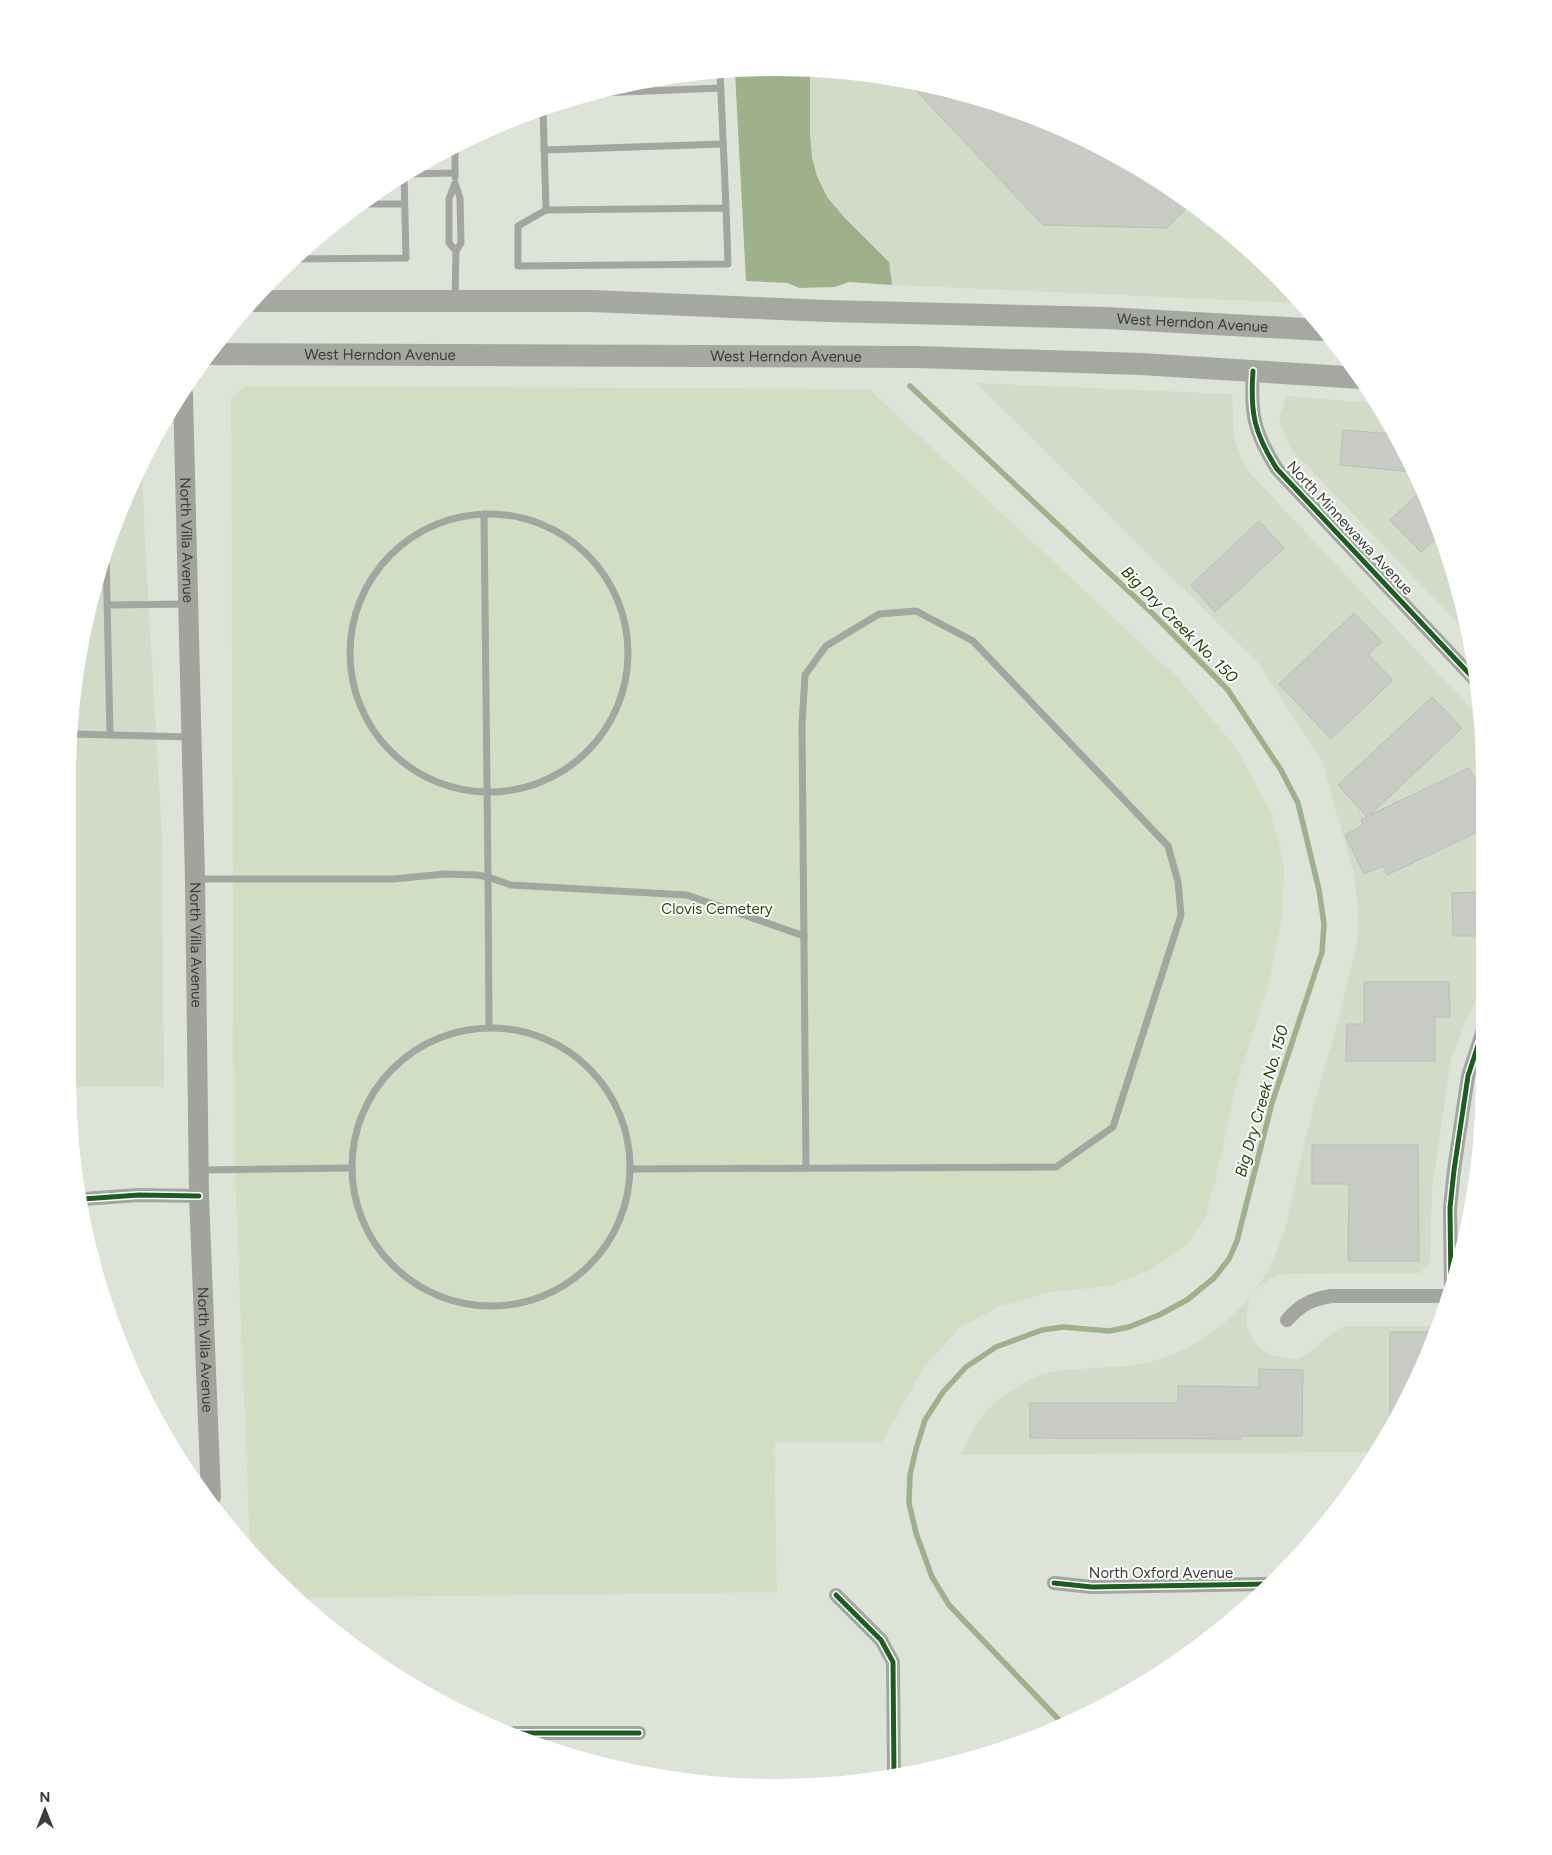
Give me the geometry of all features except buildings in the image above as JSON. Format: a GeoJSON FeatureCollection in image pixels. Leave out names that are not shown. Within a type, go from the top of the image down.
{"type":"FeatureCollection","features":[{"type":"Feature","properties":{"kind":"main road","name":"West Herndon Avenue"},"geometry":{"type":"LineString","coordinates":[[263,301],[455,300],[592,302],[818,311],[1096,317],[1314,330]]}},
{"type":"Feature","properties":{"kind":"main road","name":"West Herndon Avenue"},"geometry":{"type":"LineString","coordinates":[[218,354],[917,357],[1141,364],[1351,377]]}},
{"type":"Feature","properties":{"kind":"main road","name":"North Villa Avenue"},"geometry":{"type":"LineString","coordinates":[[183,404],[199,1170],[211,1491]]}},
{"type":"Feature","properties":{"kind":"street","name":"North Minnewawa Avenue"},"geometry":{"type":"LineString","coordinates":[[1253,370],[1251,398],[1256,424],[1263,447],[1277,469],[1468,672]]}},
{"type":"Feature","properties":{"kind":"street"},"geometry":{"type":"LineString","coordinates":[[1451,1264],[1450,1208],[1454,1170],[1468,1076],[1476,1051]]}},
{"type":"Feature","properties":{"kind":"street"},"geometry":{"type":"LineString","coordinates":[[87,1199],[138,1195],[200,1196]]}},
{"type":"Feature","properties":{"kind":"street"},"geometry":{"type":"LineString","coordinates":[[1287,1320],[1305,1303],[1316,1298],[1331,1296],[1441,1296]]}},
{"type":"Feature","properties":{"kind":"street","name":"North Oxford Avenue"},"geometry":{"type":"LineString","coordinates":[[1054,1584],[1092,1586],[1260,1584]]}},
{"type":"Feature","properties":{"kind":"street"},"geometry":{"type":"LineString","coordinates":[[836,1595],[881,1640],[893,1662],[894,1768]]}},
{"type":"Feature","properties":{"kind":"street"},"geometry":{"type":"LineString","coordinates":[[528,1733],[639,1733]]}},
{"type":"Feature","properties":{"kind":"lane"},"geometry":{"type":"LineString","coordinates":[[720,79],[726,208],[728,264],[518,266],[518,226],[546,210],[726,208]]}},
{"type":"Feature","properties":{"kind":"lane"},"geometry":{"type":"LineString","coordinates":[[632,92],[721,88]]}},
{"type":"Feature","properties":{"kind":"lane"},"geometry":{"type":"LineString","coordinates":[[543,116],[546,210]]}},
{"type":"Feature","properties":{"kind":"lane"},"geometry":{"type":"LineString","coordinates":[[544,150],[723,144]]}},
{"type":"Feature","properties":{"kind":"lane"},"geometry":{"type":"LineString","coordinates":[[454,155],[455,183],[460,198],[461,243],[456,251],[455,300]]}},
{"type":"Feature","properties":{"kind":"lane"},"geometry":{"type":"LineString","coordinates":[[418,175],[454,174]]}},
{"type":"Feature","properties":{"kind":"lane"},"geometry":{"type":"LineString","coordinates":[[305,259],[406,258],[405,183]]}},
{"type":"Feature","properties":{"kind":"lane"},"geometry":{"type":"LineString","coordinates":[[455,183],[449,199],[449,242],[456,251]]}},
{"type":"Feature","properties":{"kind":"lane"},"geometry":{"type":"LineString","coordinates":[[373,204],[404,204]]}},
{"type":"Feature","properties":{"kind":"lane"},"geometry":{"type":"LineString","coordinates":[[484,514],[489,1027]]}},
{"type":"Feature","properties":{"kind":"lane"},"geometry":{"type":"LineString","coordinates":[[484,514],[525,518],[562,534],[594,560],[616,593],[628,632],[628,672],[617,711],[595,745],[564,771],[527,788],[487,793],[448,787],[413,770],[383,744],[362,712],[351,674],[350,635],[361,597],[381,564],[388,557],[410,538],[446,520],[484,514]]}},
{"type":"Feature","properties":{"kind":"lane"},"geometry":{"type":"LineString","coordinates":[[107,572],[110,734]]}},
{"type":"Feature","properties":{"kind":"lane"},"geometry":{"type":"LineString","coordinates":[[108,605],[188,604]]}},
{"type":"Feature","properties":{"kind":"lane"},"geometry":{"type":"LineString","coordinates":[[630,1169],[1056,1167],[1114,1127],[1181,915],[1178,882],[1168,846],[973,641],[916,612],[879,614],[826,646],[805,675],[802,725],[806,1168]]}},
{"type":"Feature","properties":{"kind":"lane"},"geometry":{"type":"LineString","coordinates":[[78,734],[191,737]]}},
{"type":"Feature","properties":{"kind":"lane"},"geometry":{"type":"LineString","coordinates":[[194,879],[393,879],[445,874],[476,875],[511,885],[688,895],[804,936]]}},
{"type":"Feature","properties":{"kind":"lane"},"geometry":{"type":"LineString","coordinates":[[489,1027],[530,1033],[569,1051],[600,1079],[622,1115],[631,1156],[628,1198],[612,1238],[586,1270],[550,1294],[510,1306],[468,1305],[432,1294],[400,1274],[375,1246],[358,1212],[351,1168],[354,1138],[366,1103],[388,1072],[417,1048],[451,1033],[489,1027]]}},
{"type":"Feature","properties":{"kind":"lane"},"geometry":{"type":"LineString","coordinates":[[199,1170],[351,1168]]}},
{"type":"Feature","properties":{"kind":"shaded area"},"geometry":{"type":"Polygon","coordinates":[[[776,76],[810,77],[810,134],[812,158],[817,176],[827,197],[844,217],[889,262],[892,285],[849,282],[835,287],[799,288],[788,283],[746,281],[735,78],[776,76]]]}},
{"type":"Feature","properties":{"kind":"shaded area"},"geometry":{"type":"Polygon","coordinates":[[[810,77],[867,82],[913,90],[1001,113],[1085,148],[1165,194],[1237,250],[1271,281],[1291,303],[892,285],[888,262],[827,197],[817,176],[812,158],[810,77]]]}},
{"type":"Feature","properties":{"kind":"shaded area"},"geometry":{"type":"Polygon","coordinates":[[[976,383],[1232,394],[1234,437],[1240,456],[1250,473],[1472,710],[1476,776],[1476,1002],[1465,1022],[1451,1061],[1432,1189],[1430,1263],[1420,1273],[1277,1275],[1261,1284],[1250,1299],[1247,1308],[1247,1326],[1254,1342],[1267,1354],[1286,1358],[1298,1359],[1309,1353],[1336,1330],[1345,1326],[1430,1326],[1404,1388],[1368,1452],[961,1455],[974,1428],[987,1410],[1004,1395],[1023,1383],[1041,1375],[1060,1370],[1128,1366],[1151,1362],[1172,1355],[1196,1343],[1238,1311],[1255,1291],[1269,1269],[1279,1246],[1286,1224],[1313,1107],[1338,1022],[1357,943],[1358,913],[1354,875],[1322,761],[1259,664],[976,383]]]}},
{"type":"Feature","properties":{"kind":"shaded area"},"geometry":{"type":"Polygon","coordinates":[[[1286,396],[1367,402],[1404,467],[1422,508],[1439,551],[1459,624],[1290,448],[1279,421],[1286,396]]]}},
{"type":"Feature","properties":{"kind":"shaded area"},"geometry":{"type":"Polygon","coordinates":[[[143,479],[162,835],[164,1087],[76,1087],[76,1079],[76,776],[82,685],[100,595],[113,551],[143,479]]]}},
{"type":"Feature","properties":{"kind":"green space","name":"Clovis Cemetery"},"geometry":{"type":"Polygon","coordinates":[[[245,386],[869,389],[1180,680],[1238,751],[1272,815],[1284,863],[1283,912],[1269,983],[1235,1089],[1218,1171],[1206,1216],[1188,1244],[1150,1270],[1110,1286],[1050,1292],[1000,1306],[959,1328],[924,1367],[882,1442],[774,1442],[777,1592],[307,1598],[281,1574],[250,1540],[234,1151],[231,399],[245,386]]]}},
{"type":"Feature","properties":{"kind":"waterway","name":"Big Dry Creek No. 150"},"geometry":{"type":"LineString","coordinates":[[910,386],[1153,614],[1228,690],[1281,770],[1298,803],[1319,890],[1324,924],[1322,952],[1272,1103],[1237,1241],[1229,1259],[1214,1278],[1187,1300],[1159,1315],[1129,1327],[1109,1331],[1063,1327],[1042,1330],[996,1347],[966,1367],[943,1392],[925,1420],[910,1475],[909,1503],[916,1533],[932,1577],[949,1605],[1058,1719]]}},
{"type":"Feature","properties":{"kind":"cycle path"},"geometry":{"type":"LineString","coordinates":[[1253,371],[1252,399],[1255,422],[1263,444],[1277,469],[1468,672]]}},
{"type":"Feature","properties":{"kind":"cycle path"},"geometry":{"type":"LineString","coordinates":[[1451,1264],[1450,1208],[1454,1170],[1468,1076],[1476,1051]]}},
{"type":"Feature","properties":{"kind":"cycle path"},"geometry":{"type":"LineString","coordinates":[[87,1199],[139,1195],[199,1196]]}},
{"type":"Feature","properties":{"kind":"cycle path"},"geometry":{"type":"LineString","coordinates":[[1054,1583],[1092,1587],[1260,1584]]}},
{"type":"Feature","properties":{"kind":"cycle path"},"geometry":{"type":"LineString","coordinates":[[836,1595],[881,1640],[893,1662],[894,1768]]}},
{"type":"Feature","properties":{"kind":"cycle path"},"geometry":{"type":"LineString","coordinates":[[528,1733],[639,1733]]}}]}
